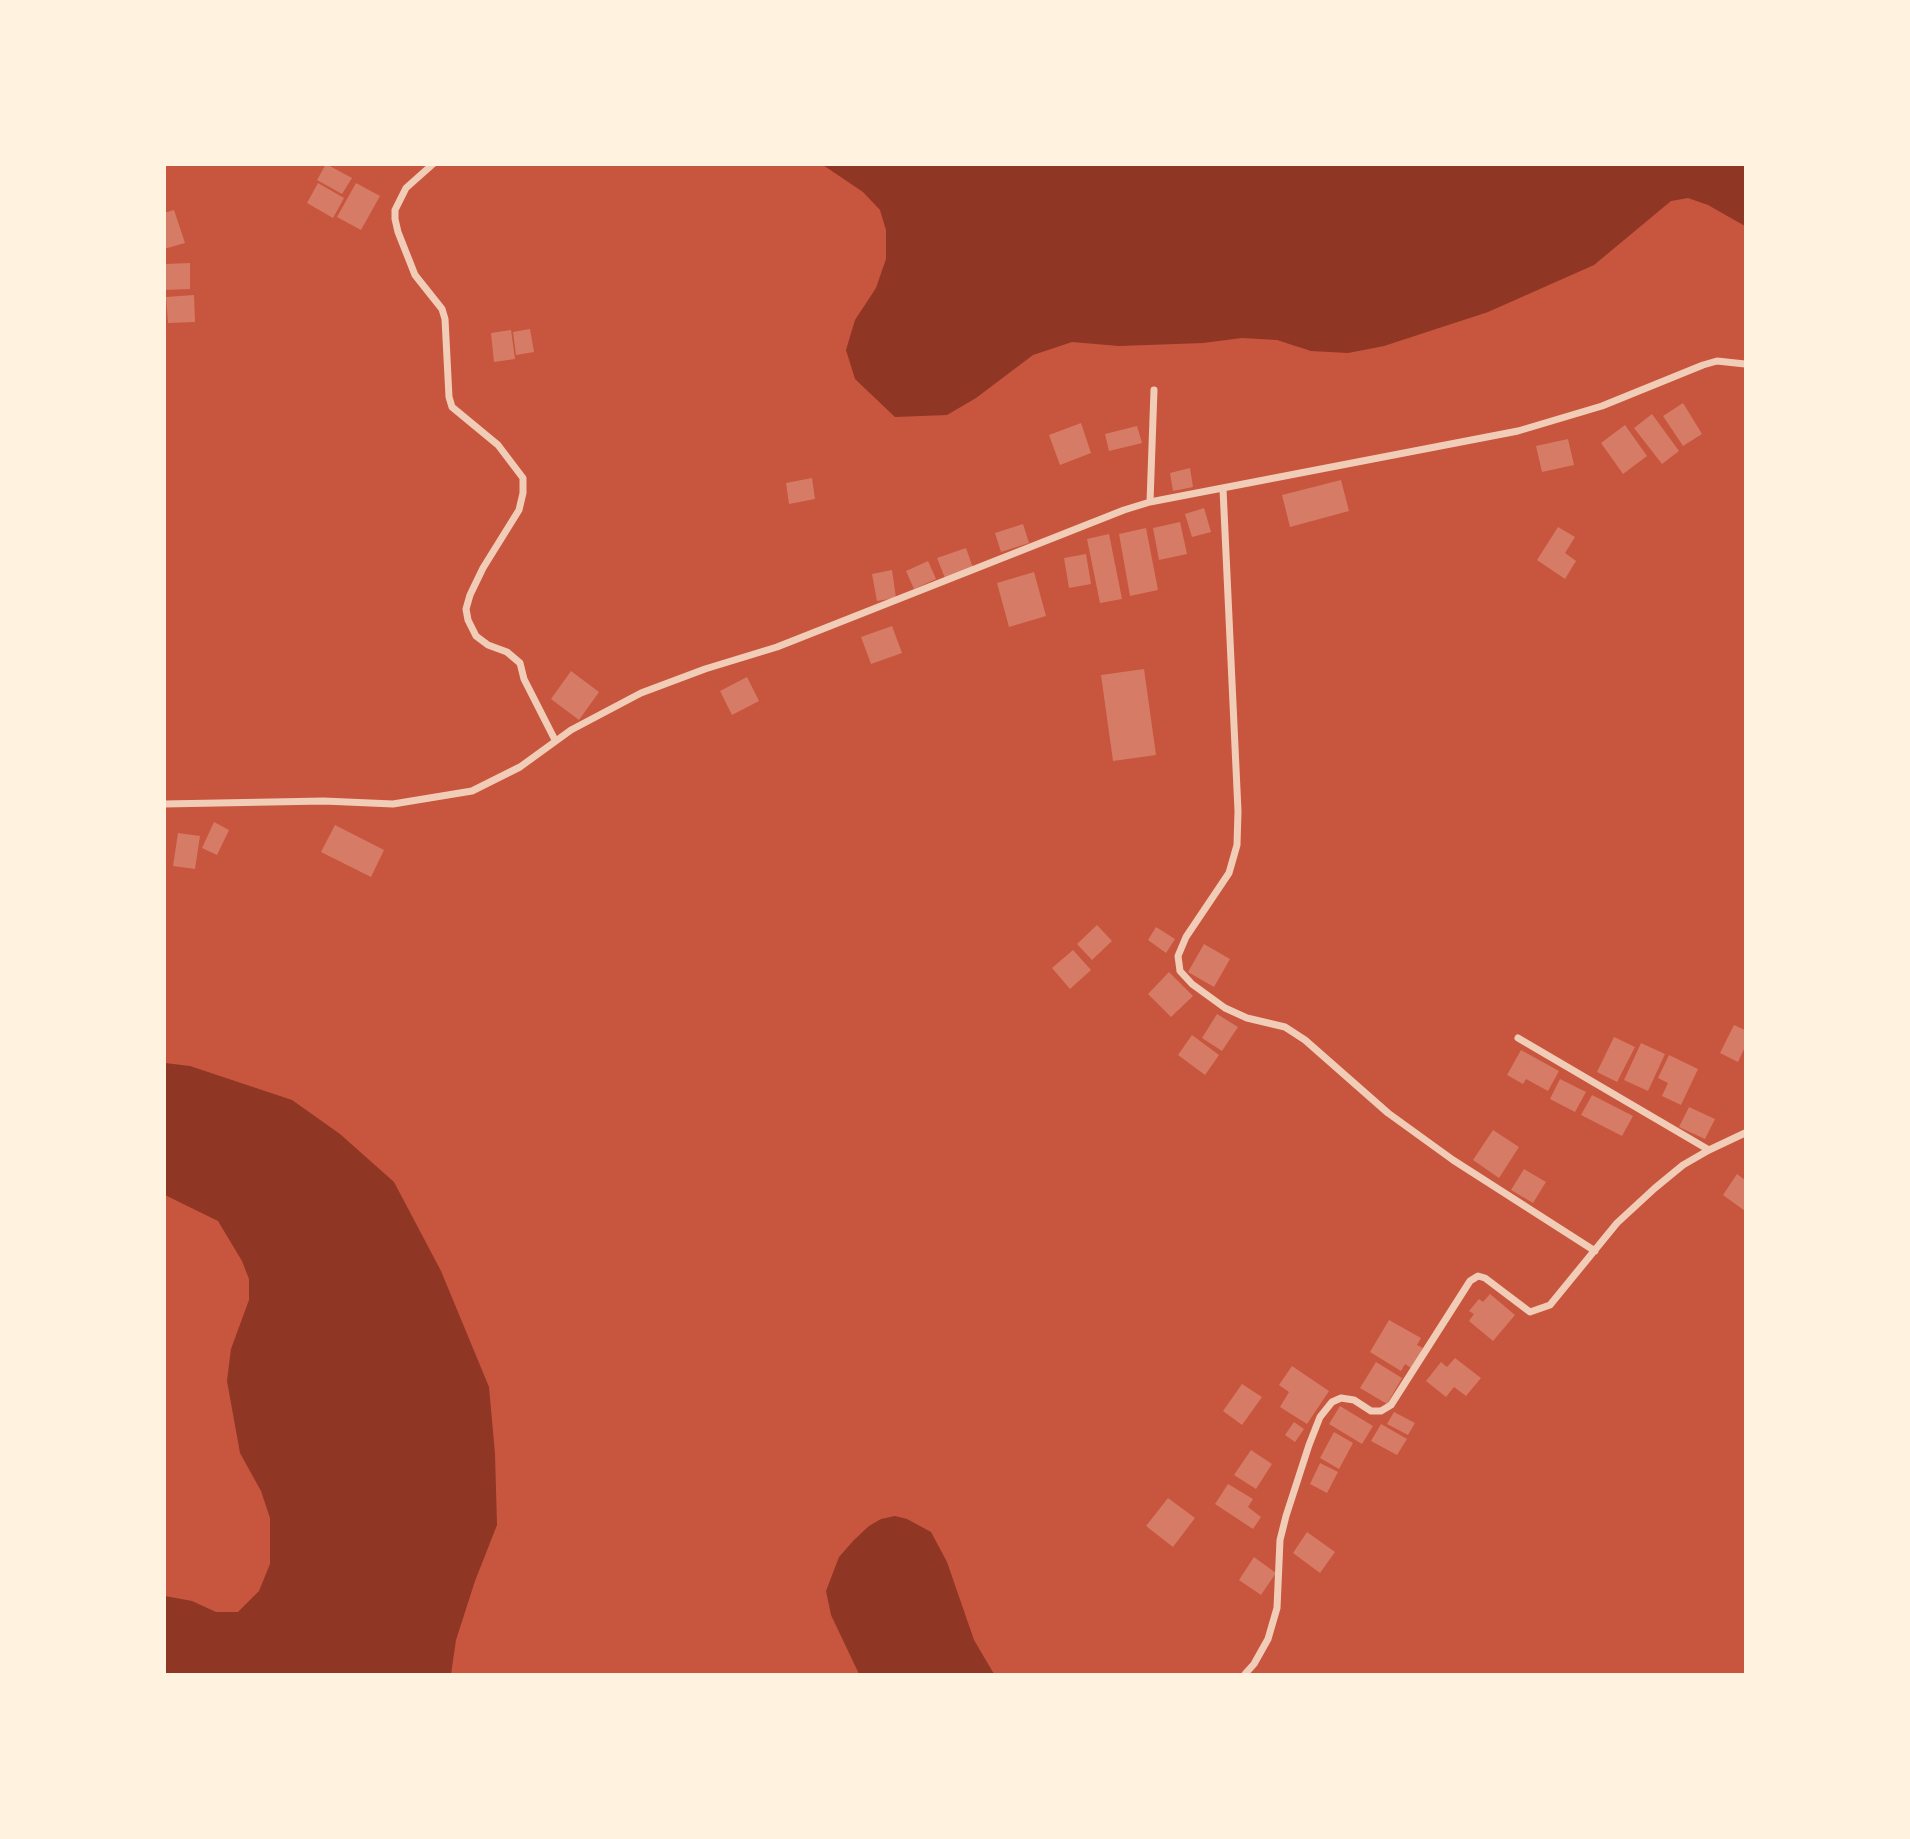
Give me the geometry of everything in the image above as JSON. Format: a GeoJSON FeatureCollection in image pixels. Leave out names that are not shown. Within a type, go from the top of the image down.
{"type":"FeatureCollection","features":[{"type":"Feature","properties":{"kind":"street"},"geometry":{"type":"LineString","coordinates":[[433,164],[406,188],[395,209],[394,219],[415,275],[442,309],[452,407],[498,444],[523,478],[519,510],[483,568],[470,595],[466,609],[468,621],[476,636],[488,645],[507,652],[520,663],[524,679],[555,740]]}},
{"type":"Feature","properties":{"kind":"street"},"geometry":{"type":"LineString","coordinates":[[164,804],[414,802],[472,791],[520,767],[555,740],[642,693],[705,669],[777,647],[1100,519],[1150,502],[1518,431],[1602,406],[1703,365],[1717,361],[1745,364]]}},
{"type":"Feature","properties":{"kind":"street"},"geometry":{"type":"LineString","coordinates":[[1150,502],[1154,390]]}},
{"type":"Feature","properties":{"kind":"street"},"geometry":{"type":"LineString","coordinates":[[1223,489],[1238,810],[1237,845],[1229,873],[1186,937],[1178,956],[1180,971],[1192,984],[1226,1008],[1247,1018],[1285,1027],[1305,1040],[1409,1129],[1595,1251]]}},
{"type":"Feature","properties":{"kind":"street"},"geometry":{"type":"LineString","coordinates":[[1518,1038],[1709,1150]]}},
{"type":"Feature","properties":{"kind":"street"},"geometry":{"type":"LineString","coordinates":[[1245,1675],[1268,1639],[1277,1608],[1280,1540],[1286,1516],[1320,1417],[1332,1402],[1341,1398],[1354,1400],[1371,1411],[1381,1411],[1391,1405],[1470,1281],[1478,1276],[1485,1278],[1530,1312],[1550,1305],[1617,1223],[1655,1188],[1684,1165],[1745,1133]]}},
{"type":"Feature","properties":{"kind":"shaded area"},"geometry":{"type":"Polygon","coordinates":[[[823,165],[1745,165],[1745,226],[1708,205],[1688,198],[1671,201],[1594,265],[1488,312],[1384,346],[1348,353],[1311,351],[1277,340],[1242,338],[1203,343],[1119,346],[1072,342],[1033,355],[976,398],[947,415],[895,417],[855,379],[846,350],[855,320],[876,288],[886,259],[886,230],[880,210],[863,192],[823,165]]]}},
{"type":"Feature","properties":{"kind":"shaded area"},"geometry":{"type":"Polygon","coordinates":[[[165,1063],[190,1066],[292,1100],[340,1134],[394,1182],[441,1271],[489,1387],[495,1454],[497,1525],[456,1640],[451,1674],[165,1674],[165,1596],[192,1601],[216,1612],[238,1612],[259,1591],[270,1564],[270,1518],[261,1491],[240,1453],[227,1381],[231,1349],[249,1300],[249,1279],[242,1261],[218,1221],[165,1195],[165,1063]]]}},
{"type":"Feature","properties":{"kind":"shaded area"},"geometry":{"type":"Polygon","coordinates":[[[895,1516],[907,1519],[931,1532],[947,1562],[974,1640],[994,1674],[859,1674],[831,1615],[826,1591],[839,1557],[854,1540],[869,1526],[881,1519],[895,1516]]]}},
{"type":"Feature","properties":{"kind":"building"},"geometry":{"type":"Polygon","coordinates":[[[326,164],[352,178],[342,194],[317,180],[326,164]]]}},
{"type":"Feature","properties":{"kind":"building"},"geometry":{"type":"Polygon","coordinates":[[[318,183],[344,198],[333,218],[307,203],[318,183]]]}},
{"type":"Feature","properties":{"kind":"building"},"geometry":{"type":"Polygon","coordinates":[[[356,183],[380,196],[361,230],[337,217],[356,183]]]}},
{"type":"Feature","properties":{"kind":"building"},"geometry":{"type":"Polygon","coordinates":[[[174,210],[185,243],[164,249],[164,213],[174,210]]]}},
{"type":"Feature","properties":{"kind":"building"},"geometry":{"type":"Polygon","coordinates":[[[190,263],[190,289],[164,290],[164,264],[190,263]]]}},
{"type":"Feature","properties":{"kind":"building"},"geometry":{"type":"Polygon","coordinates":[[[194,295],[195,322],[168,323],[166,297],[194,295]]]}},
{"type":"Feature","properties":{"kind":"building"},"geometry":{"type":"Polygon","coordinates":[[[530,329],[534,352],[516,355],[513,332],[530,329]]]}},
{"type":"Feature","properties":{"kind":"building"},"geometry":{"type":"Polygon","coordinates":[[[511,330],[515,359],[494,362],[491,333],[511,330]]]}},
{"type":"Feature","properties":{"kind":"building"},"geometry":{"type":"Polygon","coordinates":[[[1683,403],[1702,434],[1683,446],[1663,416],[1683,403]]]}},
{"type":"Feature","properties":{"kind":"building"},"geometry":{"type":"Polygon","coordinates":[[[1652,414],[1679,451],[1662,464],[1634,428],[1652,414]]]}},
{"type":"Feature","properties":{"kind":"building"},"geometry":{"type":"Polygon","coordinates":[[[1081,423],[1091,453],[1060,465],[1049,435],[1081,423]]]}},
{"type":"Feature","properties":{"kind":"building"},"geometry":{"type":"Polygon","coordinates":[[[1625,425],[1647,456],[1623,474],[1601,443],[1625,425]]]}},
{"type":"Feature","properties":{"kind":"building"},"geometry":{"type":"Polygon","coordinates":[[[1137,426],[1142,443],[1109,451],[1105,434],[1137,426]]]}},
{"type":"Feature","properties":{"kind":"building"},"geometry":{"type":"Polygon","coordinates":[[[1568,439],[1574,465],[1542,472],[1536,446],[1568,439]]]}},
{"type":"Feature","properties":{"kind":"building"},"geometry":{"type":"Polygon","coordinates":[[[1190,468],[1193,487],[1173,491],[1170,473],[1190,468]]]}},
{"type":"Feature","properties":{"kind":"building"},"geometry":{"type":"Polygon","coordinates":[[[812,478],[815,499],[789,504],[786,483],[812,478]]]}},
{"type":"Feature","properties":{"kind":"building"},"geometry":{"type":"Polygon","coordinates":[[[1341,480],[1349,511],[1290,527],[1282,495],[1341,480]]]}},
{"type":"Feature","properties":{"kind":"building"},"geometry":{"type":"Polygon","coordinates":[[[1204,508],[1211,532],[1192,537],[1185,514],[1204,508]]]}},
{"type":"Feature","properties":{"kind":"building"},"geometry":{"type":"Polygon","coordinates":[[[1180,522],[1187,554],[1159,560],[1153,528],[1180,522]]]}},
{"type":"Feature","properties":{"kind":"building"},"geometry":{"type":"Polygon","coordinates":[[[1023,524],[1029,543],[1001,552],[995,533],[1023,524]]]}},
{"type":"Feature","properties":{"kind":"building"},"geometry":{"type":"Polygon","coordinates":[[[1558,527],[1575,537],[1565,553],[1576,561],[1565,579],[1537,560],[1558,527]]]}},
{"type":"Feature","properties":{"kind":"building"},"geometry":{"type":"Polygon","coordinates":[[[1146,528],[1158,590],[1130,596],[1119,534],[1146,528]]]}},
{"type":"Feature","properties":{"kind":"building"},"geometry":{"type":"Polygon","coordinates":[[[1109,534],[1122,599],[1100,603],[1087,539],[1109,534]]]}},
{"type":"Feature","properties":{"kind":"building"},"geometry":{"type":"Polygon","coordinates":[[[966,548],[973,568],[945,578],[937,558],[966,548]]]}},
{"type":"Feature","properties":{"kind":"building"},"geometry":{"type":"Polygon","coordinates":[[[1086,554],[1091,584],[1069,588],[1064,558],[1086,554]]]}},
{"type":"Feature","properties":{"kind":"building"},"geometry":{"type":"Polygon","coordinates":[[[928,561],[936,579],[914,589],[906,571],[928,561]]]}},
{"type":"Feature","properties":{"kind":"building"},"geometry":{"type":"Polygon","coordinates":[[[892,570],[896,598],[877,601],[872,574],[892,570]]]}},
{"type":"Feature","properties":{"kind":"building"},"geometry":{"type":"Polygon","coordinates":[[[1034,572],[1046,616],[1009,627],[997,583],[1034,572]]]}},
{"type":"Feature","properties":{"kind":"building"},"geometry":{"type":"Polygon","coordinates":[[[892,626],[902,653],[871,664],[861,637],[892,626]]]}},
{"type":"Feature","properties":{"kind":"building"},"geometry":{"type":"Polygon","coordinates":[[[1144,669],[1156,755],[1113,761],[1101,675],[1144,669]]]}},
{"type":"Feature","properties":{"kind":"building"},"geometry":{"type":"Polygon","coordinates":[[[571,671],[599,692],[579,720],[551,699],[571,671]]]}},
{"type":"Feature","properties":{"kind":"building"},"geometry":{"type":"Polygon","coordinates":[[[747,677],[759,701],[732,715],[720,691],[747,677]]]}},
{"type":"Feature","properties":{"kind":"building"},"geometry":{"type":"Polygon","coordinates":[[[214,822],[229,830],[217,855],[202,848],[214,822]]]}},
{"type":"Feature","properties":{"kind":"building"},"geometry":{"type":"Polygon","coordinates":[[[335,825],[384,850],[371,877],[321,852],[335,825]]]}},
{"type":"Feature","properties":{"kind":"building"},"geometry":{"type":"Polygon","coordinates":[[[178,833],[200,836],[195,869],[173,866],[178,833]]]}},
{"type":"Feature","properties":{"kind":"building"},"geometry":{"type":"Polygon","coordinates":[[[1097,925],[1112,941],[1092,960],[1077,944],[1097,925]]]}},
{"type":"Feature","properties":{"kind":"building"},"geometry":{"type":"Polygon","coordinates":[[[1156,927],[1175,939],[1166,953],[1148,940],[1156,927]]]}},
{"type":"Feature","properties":{"kind":"building"},"geometry":{"type":"Polygon","coordinates":[[[1204,944],[1230,959],[1214,987],[1188,972],[1204,944]]]}},
{"type":"Feature","properties":{"kind":"building"},"geometry":{"type":"Polygon","coordinates":[[[1073,950],[1091,970],[1070,989],[1052,968],[1073,950]]]}},
{"type":"Feature","properties":{"kind":"building"},"geometry":{"type":"Polygon","coordinates":[[[1169,972],[1193,996],[1171,1017],[1148,994],[1169,972]]]}},
{"type":"Feature","properties":{"kind":"building"},"geometry":{"type":"Polygon","coordinates":[[[1217,1014],[1238,1027],[1222,1051],[1202,1038],[1217,1014]]]}},
{"type":"Feature","properties":{"kind":"building"},"geometry":{"type":"Polygon","coordinates":[[[1734,1025],[1745,1030],[1745,1047],[1738,1062],[1720,1053],[1734,1025]]]}},
{"type":"Feature","properties":{"kind":"building"},"geometry":{"type":"Polygon","coordinates":[[[1192,1035],[1219,1055],[1205,1075],[1178,1055],[1192,1035]]]}},
{"type":"Feature","properties":{"kind":"building"},"geometry":{"type":"Polygon","coordinates":[[[1614,1037],[1635,1047],[1617,1082],[1597,1072],[1614,1037]]]}},
{"type":"Feature","properties":{"kind":"building"},"geometry":{"type":"Polygon","coordinates":[[[1641,1043],[1665,1054],[1648,1091],[1624,1080],[1641,1043]]]}},
{"type":"Feature","properties":{"kind":"building"},"geometry":{"type":"Polygon","coordinates":[[[1521,1050],[1559,1071],[1548,1091],[1526,1079],[1523,1084],[1507,1075],[1521,1050]]]}},
{"type":"Feature","properties":{"kind":"building"},"geometry":{"type":"Polygon","coordinates":[[[1669,1055],[1698,1069],[1681,1105],[1662,1096],[1668,1083],[1658,1078],[1669,1055]]]}},
{"type":"Feature","properties":{"kind":"building"},"geometry":{"type":"Polygon","coordinates":[[[1560,1079],[1586,1092],[1575,1112],[1550,1099],[1560,1079]]]}},
{"type":"Feature","properties":{"kind":"building"},"geometry":{"type":"Polygon","coordinates":[[[1592,1095],[1633,1116],[1622,1136],[1581,1115],[1592,1095]]]}},
{"type":"Feature","properties":{"kind":"building"},"geometry":{"type":"Polygon","coordinates":[[[1689,1107],[1715,1119],[1705,1139],[1679,1127],[1689,1107]]]}},
{"type":"Feature","properties":{"kind":"building"},"geometry":{"type":"Polygon","coordinates":[[[1493,1130],[1519,1147],[1499,1178],[1473,1160],[1493,1130]]]}},
{"type":"Feature","properties":{"kind":"building"},"geometry":{"type":"Polygon","coordinates":[[[1524,1169],[1546,1182],[1533,1203],[1511,1190],[1524,1169]]]}},
{"type":"Feature","properties":{"kind":"building"},"geometry":{"type":"Polygon","coordinates":[[[1737,1174],[1745,1180],[1745,1211],[1723,1195],[1737,1174]]]}},
{"type":"Feature","properties":{"kind":"building"},"geometry":{"type":"Polygon","coordinates":[[[1490,1294],[1515,1315],[1493,1341],[1469,1321],[1474,1314],[1469,1311],[1479,1299],[1483,1302],[1490,1294]]]}},
{"type":"Feature","properties":{"kind":"building"},"geometry":{"type":"Polygon","coordinates":[[[1389,1320],[1421,1338],[1417,1345],[1423,1348],[1411,1368],[1405,1364],[1401,1371],[1370,1352],[1389,1320]]]}},
{"type":"Feature","properties":{"kind":"building"},"geometry":{"type":"Polygon","coordinates":[[[1455,1358],[1481,1378],[1466,1396],[1454,1387],[1446,1397],[1426,1381],[1441,1362],[1447,1367],[1455,1358]]]}},
{"type":"Feature","properties":{"kind":"building"},"geometry":{"type":"Polygon","coordinates":[[[1376,1362],[1402,1378],[1387,1404],[1360,1388],[1376,1362]]]}},
{"type":"Feature","properties":{"kind":"building"},"geometry":{"type":"Polygon","coordinates":[[[1292,1366],[1329,1391],[1307,1424],[1280,1407],[1289,1392],[1279,1385],[1292,1366]]]}},
{"type":"Feature","properties":{"kind":"building"},"geometry":{"type":"Polygon","coordinates":[[[1242,1384],[1262,1397],[1242,1425],[1223,1411],[1242,1384]]]}},
{"type":"Feature","properties":{"kind":"building"},"geometry":{"type":"Polygon","coordinates":[[[1340,1406],[1373,1426],[1362,1444],[1329,1424],[1340,1406]]]}},
{"type":"Feature","properties":{"kind":"building"},"geometry":{"type":"Polygon","coordinates":[[[1394,1412],[1415,1423],[1408,1435],[1387,1424],[1394,1412]]]}},
{"type":"Feature","properties":{"kind":"building"},"geometry":{"type":"Polygon","coordinates":[[[1294,1422],[1304,1429],[1295,1442],[1285,1435],[1294,1422]]]}},
{"type":"Feature","properties":{"kind":"building"},"geometry":{"type":"Polygon","coordinates":[[[1381,1424],[1407,1439],[1397,1455],[1371,1441],[1381,1424]]]}},
{"type":"Feature","properties":{"kind":"building"},"geometry":{"type":"Polygon","coordinates":[[[1334,1432],[1353,1443],[1339,1469],[1320,1458],[1334,1432]]]}},
{"type":"Feature","properties":{"kind":"building"},"geometry":{"type":"Polygon","coordinates":[[[1251,1450],[1272,1464],[1256,1489],[1234,1475],[1251,1450]]]}},
{"type":"Feature","properties":{"kind":"building"},"geometry":{"type":"Polygon","coordinates":[[[1320,1463],[1338,1472],[1327,1493],[1310,1484],[1320,1463]]]}},
{"type":"Feature","properties":{"kind":"building"},"geometry":{"type":"Polygon","coordinates":[[[1228,1484],[1253,1499],[1248,1507],[1261,1517],[1253,1529],[1215,1504],[1228,1484]]]}},
{"type":"Feature","properties":{"kind":"building"},"geometry":{"type":"Polygon","coordinates":[[[1168,1498],[1195,1518],[1173,1547],[1146,1526],[1168,1498]]]}},
{"type":"Feature","properties":{"kind":"building"},"geometry":{"type":"Polygon","coordinates":[[[1307,1532],[1335,1552],[1320,1573],[1293,1553],[1307,1532]]]}},
{"type":"Feature","properties":{"kind":"building"},"geometry":{"type":"Polygon","coordinates":[[[1254,1557],[1276,1573],[1261,1595],[1239,1580],[1254,1557]]]}}]}
